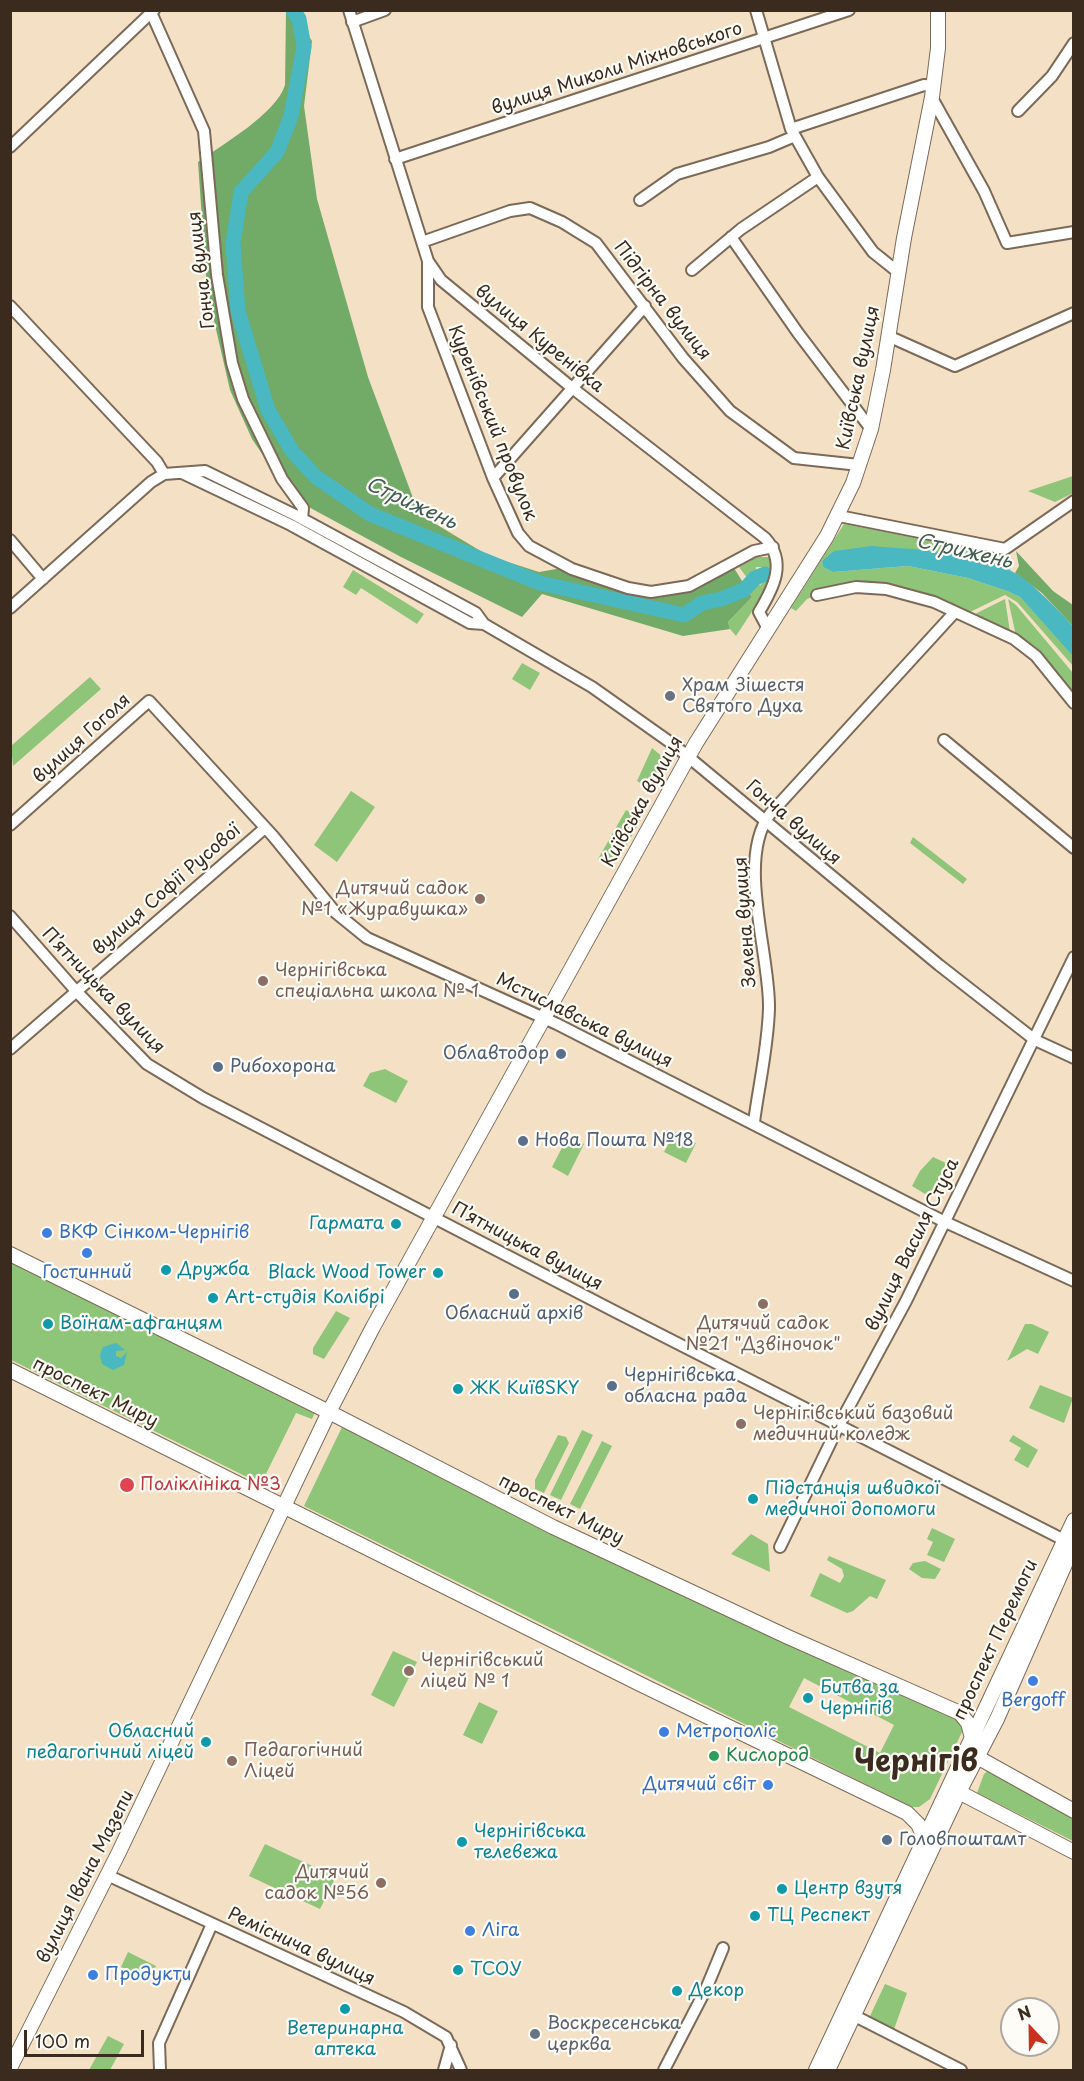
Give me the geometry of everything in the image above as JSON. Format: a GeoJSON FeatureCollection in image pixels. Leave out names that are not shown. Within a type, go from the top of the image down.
{"type":"FeatureCollection","features":[{"type":"Feature","properties":{"kind":"main road","name":"Київська вулиця"},"geometry":{"type":"LineString","coordinates":[[285,1507],[329,1412],[433,1216],[688,757],[838,516],[860,465],[871,429],[932,92],[939,48],[938,10]]}},
{"type":"Feature","properties":{"kind":"main road","name":"проспект Миру"},"geometry":{"type":"LineString","coordinates":[[10,1254],[642,1570],[960,1713]]}},
{"type":"Feature","properties":{"kind":"main road","name":"проспект Миру"},"geometry":{"type":"LineString","coordinates":[[10,1370],[907,1813],[918,1824],[924,1837]]}},
{"type":"Feature","properties":{"kind":"main road","name":"вулиця Івана Мазепи"},"geometry":{"type":"LineString","coordinates":[[10,2068],[107,1875],[285,1507]]}},
{"type":"Feature","properties":{"kind":"main road","name":"проспект Перемоги"},"geometry":{"type":"LineString","coordinates":[[816,2070],[850,2013],[953,1790],[977,1757],[1071,1543],[1074,1520]]}},
{"type":"Feature","properties":{"kind":"main road","name":"проспект Перемоги"},"geometry":{"type":"LineString","coordinates":[[953,1790],[958,1768],[972,1733],[1071,1543]]}},
{"type":"Feature","properties":{"kind":"main road"},"geometry":{"type":"LineString","coordinates":[[960,1713],[976,1713],[986,1707]]}},
{"type":"Feature","properties":{"kind":"main road"},"geometry":{"type":"LineString","coordinates":[[960,1713],[972,1733],[977,1757],[1074,1811]]}},
{"type":"Feature","properties":{"kind":"main road"},"geometry":{"type":"LineString","coordinates":[[958,1768],[977,1757]]}},
{"type":"Feature","properties":{"kind":"main road"},"geometry":{"type":"LineString","coordinates":[[907,1813],[924,1812],[938,1806],[953,1790],[1074,1852]]}},
{"type":"Feature","properties":{"kind":"main road","name":"проспект Перемоги"},"geometry":{"type":"LineString","coordinates":[[828,2070],[938,1806]]}},
{"type":"Feature","properties":{"kind":"street","name":"вулиця Куренівка"},"geometry":{"type":"LineString","coordinates":[[349,10],[428,261],[441,280],[571,387],[773,547]]}},
{"type":"Feature","properties":{"kind":"street"},"geometry":{"type":"LineString","coordinates":[[352,22],[385,10]]}},
{"type":"Feature","properties":{"kind":"street"},"geometry":{"type":"LineString","coordinates":[[756,10],[793,132],[818,177],[873,252],[898,272]]}},
{"type":"Feature","properties":{"kind":"street","name":"вулиця Миколи Міхновського"},"geometry":{"type":"LineString","coordinates":[[395,159],[849,10]]}},
{"type":"Feature","properties":{"kind":"street"},"geometry":{"type":"LineString","coordinates":[[10,147],[152,11]]}},
{"type":"Feature","properties":{"kind":"street","name":"Гонча вулиця"},"geometry":{"type":"LineString","coordinates":[[152,11],[204,131],[217,275],[232,363],[243,399],[262,440],[282,479],[303,508],[302,519]]}},
{"type":"Feature","properties":{"kind":"street"},"geometry":{"type":"LineString","coordinates":[[1018,111],[1052,76],[1074,43]]}},
{"type":"Feature","properties":{"kind":"street"},"geometry":{"type":"LineString","coordinates":[[640,200],[677,174],[769,147],[793,132],[924,85],[932,92],[984,191],[1007,243],[1074,232]]}},
{"type":"Feature","properties":{"kind":"street"},"geometry":{"type":"LineString","coordinates":[[692,270],[731,237],[818,177]]}},
{"type":"Feature","properties":{"kind":"street","name":"Підгірна вулиця"},"geometry":{"type":"LineString","coordinates":[[422,242],[510,212],[530,208],[562,222],[596,243],[684,358],[730,411],[794,458],[860,465]]}},
{"type":"Feature","properties":{"kind":"street"},"geometry":{"type":"LineString","coordinates":[[731,237],[798,333],[871,429]]}},
{"type":"Feature","properties":{"kind":"street","name":"Куренівський провулок"},"geometry":{"type":"LineString","coordinates":[[428,261],[428,307],[493,478],[518,533],[529,546],[565,566],[628,588],[651,592],[689,586],[754,551],[773,547]]}},
{"type":"Feature","properties":{"kind":"street"},"geometry":{"type":"LineString","coordinates":[[10,306],[157,462],[164,474]]}},
{"type":"Feature","properties":{"kind":"street"},"geometry":{"type":"LineString","coordinates":[[493,478],[571,387],[645,306]]}},
{"type":"Feature","properties":{"kind":"street"},"geometry":{"type":"LineString","coordinates":[[888,336],[956,366],[1074,313]]}},
{"type":"Feature","properties":{"kind":"street","name":"Гонча вулиця"},"geometry":{"type":"LineString","coordinates":[[180,472],[205,471],[302,519],[476,613],[484,624],[592,687],[688,757],[766,819],[848,892],[1035,1040],[1074,1058]]}},
{"type":"Feature","properties":{"kind":"street"},"geometry":{"type":"LineString","coordinates":[[10,608],[151,482],[164,474],[180,472]]}},
{"type":"Feature","properties":{"kind":"street","name":"Гонча вулиця"},"geometry":{"type":"LineString","coordinates":[[180,472],[291,525],[470,623],[484,624]]}},
{"type":"Feature","properties":{"kind":"street"},"geometry":{"type":"LineString","coordinates":[[838,516],[1005,549],[1074,501]]}},
{"type":"Feature","properties":{"kind":"street"},"geometry":{"type":"LineString","coordinates":[[10,540],[43,579]]}},
{"type":"Feature","properties":{"kind":"street"},"geometry":{"type":"LineString","coordinates":[[767,627],[759,612],[774,584],[778,569],[773,547]]}},
{"type":"Feature","properties":{"kind":"street"},"geometry":{"type":"LineString","coordinates":[[817,595],[856,587],[886,589],[934,602],[1000,632],[1036,656],[1074,703]]}},
{"type":"Feature","properties":{"kind":"street","name":"Зелена вулиця"},"geometry":{"type":"LineString","coordinates":[[754,1122],[762,1076],[769,1010],[768,974],[755,867],[761,828],[766,819],[954,613]]}},
{"type":"Feature","properties":{"kind":"street","name":"вулиця Гоголя"},"geometry":{"type":"LineString","coordinates":[[10,825],[149,701]]}},
{"type":"Feature","properties":{"kind":"street","name":"Мстиславська вулиця"},"geometry":{"type":"LineString","coordinates":[[149,701],[265,828],[335,912],[366,938],[544,1018],[754,1122],[943,1221],[1074,1281]]}},
{"type":"Feature","properties":{"kind":"street"},"geometry":{"type":"LineString","coordinates":[[944,740],[1074,848]]}},
{"type":"Feature","properties":{"kind":"street","name":"вулиця Софії Русової"},"geometry":{"type":"LineString","coordinates":[[10,1049],[265,828]]}},
{"type":"Feature","properties":{"kind":"street","name":"Пʼятницька вулиця"},"geometry":{"type":"LineString","coordinates":[[10,916],[76,991],[147,1064],[263,1131],[1071,1543]]}},
{"type":"Feature","properties":{"kind":"street","name":"вулиця Василя Стуса"},"geometry":{"type":"LineString","coordinates":[[780,1547],[840,1425],[906,1301],[943,1221],[1035,1040],[1074,957]]}},
{"type":"Feature","properties":{"kind":"street","name":"Реміснича вулиця"},"geometry":{"type":"LineString","coordinates":[[107,1875],[404,2012],[446,2037],[451,2044]]}},
{"type":"Feature","properties":{"kind":"street"},"geometry":{"type":"LineString","coordinates":[[159,2070],[159,2043],[212,1924]]}},
{"type":"Feature","properties":{"kind":"street"},"geometry":{"type":"LineString","coordinates":[[664,2070],[706,1989],[723,1948]]}},
{"type":"Feature","properties":{"kind":"street"},"geometry":{"type":"LineString","coordinates":[[850,2013],[961,2070]]}},
{"type":"Feature","properties":{"kind":"street"},"geometry":{"type":"LineString","coordinates":[[444,2070],[451,2044]]}},
{"type":"Feature","properties":{"kind":"street"},"geometry":{"type":"LineString","coordinates":[[451,2044],[461,2070]]}},
{"type":"Feature","properties":{"kind":"green space"},"geometry":{"type":"Polygon","coordinates":[[[286,11],[292,11],[312,41],[304,106],[317,199],[368,377],[419,514],[489,556],[539,572],[562,568],[659,598],[734,568],[752,597],[728,622],[730,629],[683,636],[542,594],[522,617],[401,557],[292,498],[252,439],[230,390],[207,290],[198,162],[248,128],[280,96],[285,85],[286,11]]]}},
{"type":"Feature","properties":{"kind":"green space"},"geometry":{"type":"Polygon","coordinates":[[[1073,476],[1073,493],[1055,502],[1028,491],[1073,476]]]}},
{"type":"Feature","properties":{"kind":"green space"},"geometry":{"type":"Polygon","coordinates":[[[844,524],[1007,556],[1013,561],[1010,570],[991,563],[946,555],[829,558],[822,561],[823,567],[833,572],[908,566],[968,578],[1007,591],[1020,597],[1073,655],[1073,666],[1017,602],[1005,595],[970,612],[941,598],[885,584],[817,595],[807,599],[796,611],[791,608],[844,524]]]}},
{"type":"Feature","properties":{"kind":"green space"},"geometry":{"type":"Polygon","coordinates":[[[1016,551],[1053,591],[1073,605],[1073,626],[1042,593],[1015,573],[1019,566],[1016,551]]]}},
{"type":"Feature","properties":{"kind":"green space"},"geometry":{"type":"Polygon","coordinates":[[[757,557],[768,557],[776,566],[774,578],[736,636],[728,622],[752,597],[747,587],[755,581],[760,585],[765,581],[762,567],[756,567],[755,576],[748,579],[739,567],[757,557]]]}},
{"type":"Feature","properties":{"kind":"green space"},"geometry":{"type":"Polygon","coordinates":[[[353,570],[424,614],[417,624],[361,588],[356,595],[343,587],[353,570]]]}},
{"type":"Feature","properties":{"kind":"green space"},"geometry":{"type":"Polygon","coordinates":[[[1005,599],[1010,632],[975,614],[1005,599]]]}},
{"type":"Feature","properties":{"kind":"green space"},"geometry":{"type":"Polygon","coordinates":[[[1008,599],[1016,605],[1073,673],[1073,698],[1016,636],[1008,599]]]}},
{"type":"Feature","properties":{"kind":"green space"},"geometry":{"type":"Polygon","coordinates":[[[522,663],[540,673],[530,690],[512,679],[522,663]]]}},
{"type":"Feature","properties":{"kind":"green space"},"geometry":{"type":"Polygon","coordinates":[[[90,677],[101,689],[13,766],[11,746],[90,677]]]}},
{"type":"Feature","properties":{"kind":"green space"},"geometry":{"type":"Polygon","coordinates":[[[652,748],[664,758],[667,766],[655,792],[637,781],[652,748]]]}},
{"type":"Feature","properties":{"kind":"green space"},"geometry":{"type":"Polygon","coordinates":[[[351,791],[375,807],[337,862],[314,845],[351,791]]]}},
{"type":"Feature","properties":{"kind":"green space"},"geometry":{"type":"Polygon","coordinates":[[[626,810],[641,819],[618,860],[609,865],[598,859],[626,810]]]}},
{"type":"Feature","properties":{"kind":"green space"},"geometry":{"type":"Polygon","coordinates":[[[913,837],[967,879],[963,884],[910,843],[913,837]]]}},
{"type":"Feature","properties":{"kind":"green space"},"geometry":{"type":"Polygon","coordinates":[[[385,1069],[408,1081],[396,1103],[363,1086],[370,1073],[385,1069]]]}},
{"type":"Feature","properties":{"kind":"green space"},"geometry":{"type":"Polygon","coordinates":[[[675,1132],[696,1143],[686,1163],[664,1152],[675,1132]]]}},
{"type":"Feature","properties":{"kind":"green space"},"geometry":{"type":"Polygon","coordinates":[[[568,1136],[584,1144],[568,1176],[552,1167],[568,1136]]]}},
{"type":"Feature","properties":{"kind":"green space"},"geometry":{"type":"Polygon","coordinates":[[[933,1157],[946,1163],[935,1189],[925,1194],[912,1186],[920,1171],[933,1157]]]}},
{"type":"Feature","properties":{"kind":"green space"},"geometry":{"type":"Polygon","coordinates":[[[10,1258],[315,1412],[312,1419],[296,1413],[261,1484],[11,1360],[10,1258]]]}},
{"type":"Feature","properties":{"kind":"green space"},"geometry":{"type":"Polygon","coordinates":[[[336,1311],[350,1318],[324,1359],[313,1354],[313,1348],[336,1311]]]}},
{"type":"Feature","properties":{"kind":"green space"},"geometry":{"type":"Polygon","coordinates":[[[1025,1324],[1032,1324],[1049,1332],[1038,1354],[1027,1349],[1007,1361],[1025,1324]]]}},
{"type":"Feature","properties":{"kind":"green space"},"geometry":{"type":"Polygon","coordinates":[[[1040,1385],[1073,1398],[1064,1423],[1029,1408],[1040,1385]]]}},
{"type":"Feature","properties":{"kind":"green space"},"geometry":{"type":"Polygon","coordinates":[[[342,1427],[551,1531],[955,1717],[962,1725],[962,1732],[930,1799],[919,1807],[912,1807],[304,1506],[342,1427]],[[804,1678],[789,1707],[880,1753],[894,1725],[804,1678]]]}},
{"type":"Feature","properties":{"kind":"green space"},"geometry":{"type":"Polygon","coordinates":[[[582,1430],[593,1435],[561,1500],[550,1495],[582,1430]]]}},
{"type":"Feature","properties":{"kind":"green space"},"geometry":{"type":"Polygon","coordinates":[[[558,1435],[566,1437],[569,1443],[544,1493],[535,1489],[535,1480],[558,1435]]]}},
{"type":"Feature","properties":{"kind":"green space"},"geometry":{"type":"Polygon","coordinates":[[[1013,1435],[1038,1450],[1028,1468],[1014,1460],[1021,1448],[1009,1441],[1013,1435]]]}},
{"type":"Feature","properties":{"kind":"green space"},"geometry":{"type":"Polygon","coordinates":[[[602,1441],[612,1446],[580,1509],[570,1504],[602,1441]]]}},
{"type":"Feature","properties":{"kind":"green space"},"geometry":{"type":"Polygon","coordinates":[[[932,1528],[955,1539],[944,1562],[927,1555],[933,1542],[927,1539],[932,1528]]]}},
{"type":"Feature","properties":{"kind":"green space"},"geometry":{"type":"Polygon","coordinates":[[[751,1534],[768,1544],[770,1572],[731,1554],[751,1534]]]}},
{"type":"Feature","properties":{"kind":"green space"},"geometry":{"type":"Polygon","coordinates":[[[829,1556],[886,1580],[877,1599],[870,1596],[853,1611],[847,1613],[810,1596],[820,1573],[840,1583],[844,1576],[842,1569],[827,1560],[829,1556]]]}},
{"type":"Feature","properties":{"kind":"green space"},"geometry":{"type":"Polygon","coordinates":[[[925,1561],[941,1569],[935,1579],[922,1578],[909,1569],[913,1563],[925,1561]]]}},
{"type":"Feature","properties":{"kind":"green space"},"geometry":{"type":"Polygon","coordinates":[[[393,1651],[417,1662],[394,1707],[371,1695],[393,1651]]]}},
{"type":"Feature","properties":{"kind":"green space"},"geometry":{"type":"Polygon","coordinates":[[[479,1702],[498,1711],[482,1744],[463,1735],[479,1702]]]}},
{"type":"Feature","properties":{"kind":"green space"},"geometry":{"type":"Polygon","coordinates":[[[989,1770],[1073,1814],[1073,1841],[977,1793],[984,1774],[989,1770]]]}},
{"type":"Feature","properties":{"kind":"green space"},"geometry":{"type":"Polygon","coordinates":[[[265,1844],[336,1877],[320,1909],[249,1876],[265,1844]]]}},
{"type":"Feature","properties":{"kind":"green space"},"geometry":{"type":"Polygon","coordinates":[[[128,1952],[156,1966],[149,1980],[121,1967],[128,1952]]]}},
{"type":"Feature","properties":{"kind":"green space"},"geometry":{"type":"Polygon","coordinates":[[[885,1984],[907,1993],[893,2032],[870,2016],[885,1984]]]}},
{"type":"Feature","properties":{"kind":"green space"},"geometry":{"type":"Polygon","coordinates":[[[108,2036],[124,2044],[110,2070],[89,2070],[108,2036]]]}},
{"type":"Feature","properties":{"kind":"water","name":"Стрижень"},"geometry":{"type":"Polygon","coordinates":[[[872,546],[960,554],[994,562],[1008,569],[1035,588],[1073,626],[1073,656],[1020,597],[1007,591],[968,578],[908,566],[833,572],[823,567],[822,561],[834,551],[872,546]]]}},
{"type":"Feature","properties":{"kind":"water"},"geometry":{"type":"Polygon","coordinates":[[[116,1343],[125,1350],[116,1351],[116,1356],[121,1358],[127,1352],[124,1365],[113,1370],[102,1364],[100,1355],[103,1347],[116,1343]]]}},
{"type":"Feature","properties":{"kind":"waterway","name":"Стрижень"},"geometry":{"type":"LineString","coordinates":[[293,10],[299,19],[304,47],[291,116],[277,152],[241,192],[233,243],[238,311],[268,410],[292,451],[316,477],[370,514],[540,583],[684,615],[702,603],[744,590],[755,578],[765,574]]}},
{"type":"Feature","properties":{"kind":"place","name":"Храм Зішестя Святого Духа"},"geometry":{"type":"Point","coordinates":[670,696]}},
{"type":"Feature","properties":{"kind":"place","name":"Дитячий садок №1 «Журавушка»"},"geometry":{"type":"Point","coordinates":[480,899]}},
{"type":"Feature","properties":{"kind":"place","name":"Чернігівська спеціальна школа № 1"},"geometry":{"type":"Point","coordinates":[263,981]}},
{"type":"Feature","properties":{"kind":"place","name":"Облавтодор"},"geometry":{"type":"Point","coordinates":[561,1054]}},
{"type":"Feature","properties":{"kind":"place","name":"Рибохорона"},"geometry":{"type":"Point","coordinates":[218,1067]}},
{"type":"Feature","properties":{"kind":"place","name":"Нова Пошта №18"},"geometry":{"type":"Point","coordinates":[523,1141]}},
{"type":"Feature","properties":{"kind":"place","name":"Гармата"},"geometry":{"type":"Point","coordinates":[396,1224]}},
{"type":"Feature","properties":{"kind":"place","name":"ВКФ Сінком-Чернігів"},"geometry":{"type":"Point","coordinates":[47,1233]}},
{"type":"Feature","properties":{"kind":"place","name":"Гостинний"},"geometry":{"type":"Point","coordinates":[87,1253]}},
{"type":"Feature","properties":{"kind":"place","name":"Дружба"},"geometry":{"type":"Point","coordinates":[166,1270]}},
{"type":"Feature","properties":{"kind":"place","name":"Black Wood Tower"},"geometry":{"type":"Point","coordinates":[438,1273]}},
{"type":"Feature","properties":{"kind":"place","name":"Обласний архів"},"geometry":{"type":"Point","coordinates":[514,1294]}},
{"type":"Feature","properties":{"kind":"place","name":"Art-студія Колібрі"},"geometry":{"type":"Point","coordinates":[213,1298]}},
{"type":"Feature","properties":{"kind":"place","name":"Дитячий садок №21 \"Дзвіночок\""},"geometry":{"type":"Point","coordinates":[763,1304]}},
{"type":"Feature","properties":{"kind":"place","name":"Воїнам-афганцям"},"geometry":{"type":"Point","coordinates":[48,1324]}},
{"type":"Feature","properties":{"kind":"place","name":"Чернігівська обласна рада"},"geometry":{"type":"Point","coordinates":[612,1386]}},
{"type":"Feature","properties":{"kind":"place","name":"ЖК КиївSKY"},"geometry":{"type":"Point","coordinates":[458,1389]}},
{"type":"Feature","properties":{"kind":"place","name":"Чернігівський базовий медичний коледж"},"geometry":{"type":"Point","coordinates":[741,1424]}},
{"type":"Feature","properties":{"kind":"place","name":"Поліклініка №3"},"geometry":{"type":"Point","coordinates":[127,1485]}},
{"type":"Feature","properties":{"kind":"place","name":"Підстанція швидкої медичної допомоги"},"geometry":{"type":"Point","coordinates":[753,1499]}},
{"type":"Feature","properties":{"kind":"place","name":"Чернігівський ліцей № 1"},"geometry":{"type":"Point","coordinates":[409,1671]}},
{"type":"Feature","properties":{"kind":"place","name":"Bergoff"},"geometry":{"type":"Point","coordinates":[1033,1681]}},
{"type":"Feature","properties":{"kind":"place","name":"Битва за Чернігів"},"geometry":{"type":"Point","coordinates":[808,1698]}},
{"type":"Feature","properties":{"kind":"place","name":"Метрополіс"},"geometry":{"type":"Point","coordinates":[664,1732]}},
{"type":"Feature","properties":{"kind":"place","name":"Обласний педагогічний ліцей"},"geometry":{"type":"Point","coordinates":[206,1742]}},
{"type":"Feature","properties":{"kind":"place","name":"Кислород"},"geometry":{"type":"Point","coordinates":[714,1756]}},
{"type":"Feature","properties":{"kind":"place","name":"Педагогічний Ліцей"},"geometry":{"type":"Point","coordinates":[232,1761]}},
{"type":"Feature","properties":{"kind":"place","name":"Дитячий світ"},"geometry":{"type":"Point","coordinates":[768,1785]}},
{"type":"Feature","properties":{"kind":"place","name":"Головпоштамт"},"geometry":{"type":"Point","coordinates":[887,1840]}},
{"type":"Feature","properties":{"kind":"place","name":"Чернігівська телевежа"},"geometry":{"type":"Point","coordinates":[462,1842]}},
{"type":"Feature","properties":{"kind":"place","name":"Дитячий садок №56"},"geometry":{"type":"Point","coordinates":[381,1883]}},
{"type":"Feature","properties":{"kind":"place","name":"Центр взутя"},"geometry":{"type":"Point","coordinates":[782,1889]}},
{"type":"Feature","properties":{"kind":"place","name":"ТЦ Респект"},"geometry":{"type":"Point","coordinates":[755,1916]}},
{"type":"Feature","properties":{"kind":"place","name":"Ліга"},"geometry":{"type":"Point","coordinates":[470,1931]}},
{"type":"Feature","properties":{"kind":"place","name":"ТСОУ"},"geometry":{"type":"Point","coordinates":[458,1970]}},
{"type":"Feature","properties":{"kind":"place","name":"Продукти"},"geometry":{"type":"Point","coordinates":[93,1975]}},
{"type":"Feature","properties":{"kind":"place","name":"Декор"},"geometry":{"type":"Point","coordinates":[677,1991]}},
{"type":"Feature","properties":{"kind":"place","name":"Ветеринарна аптека"},"geometry":{"type":"Point","coordinates":[345,2009]}},
{"type":"Feature","properties":{"kind":"place","name":"Воскресенська церква"},"geometry":{"type":"Point","coordinates":[535,2034]}},
{"type":"Feature","properties":{"kind":"district","name":"Чернігів"},"geometry":{"type":"Point","coordinates":[916,1763]}}]}
